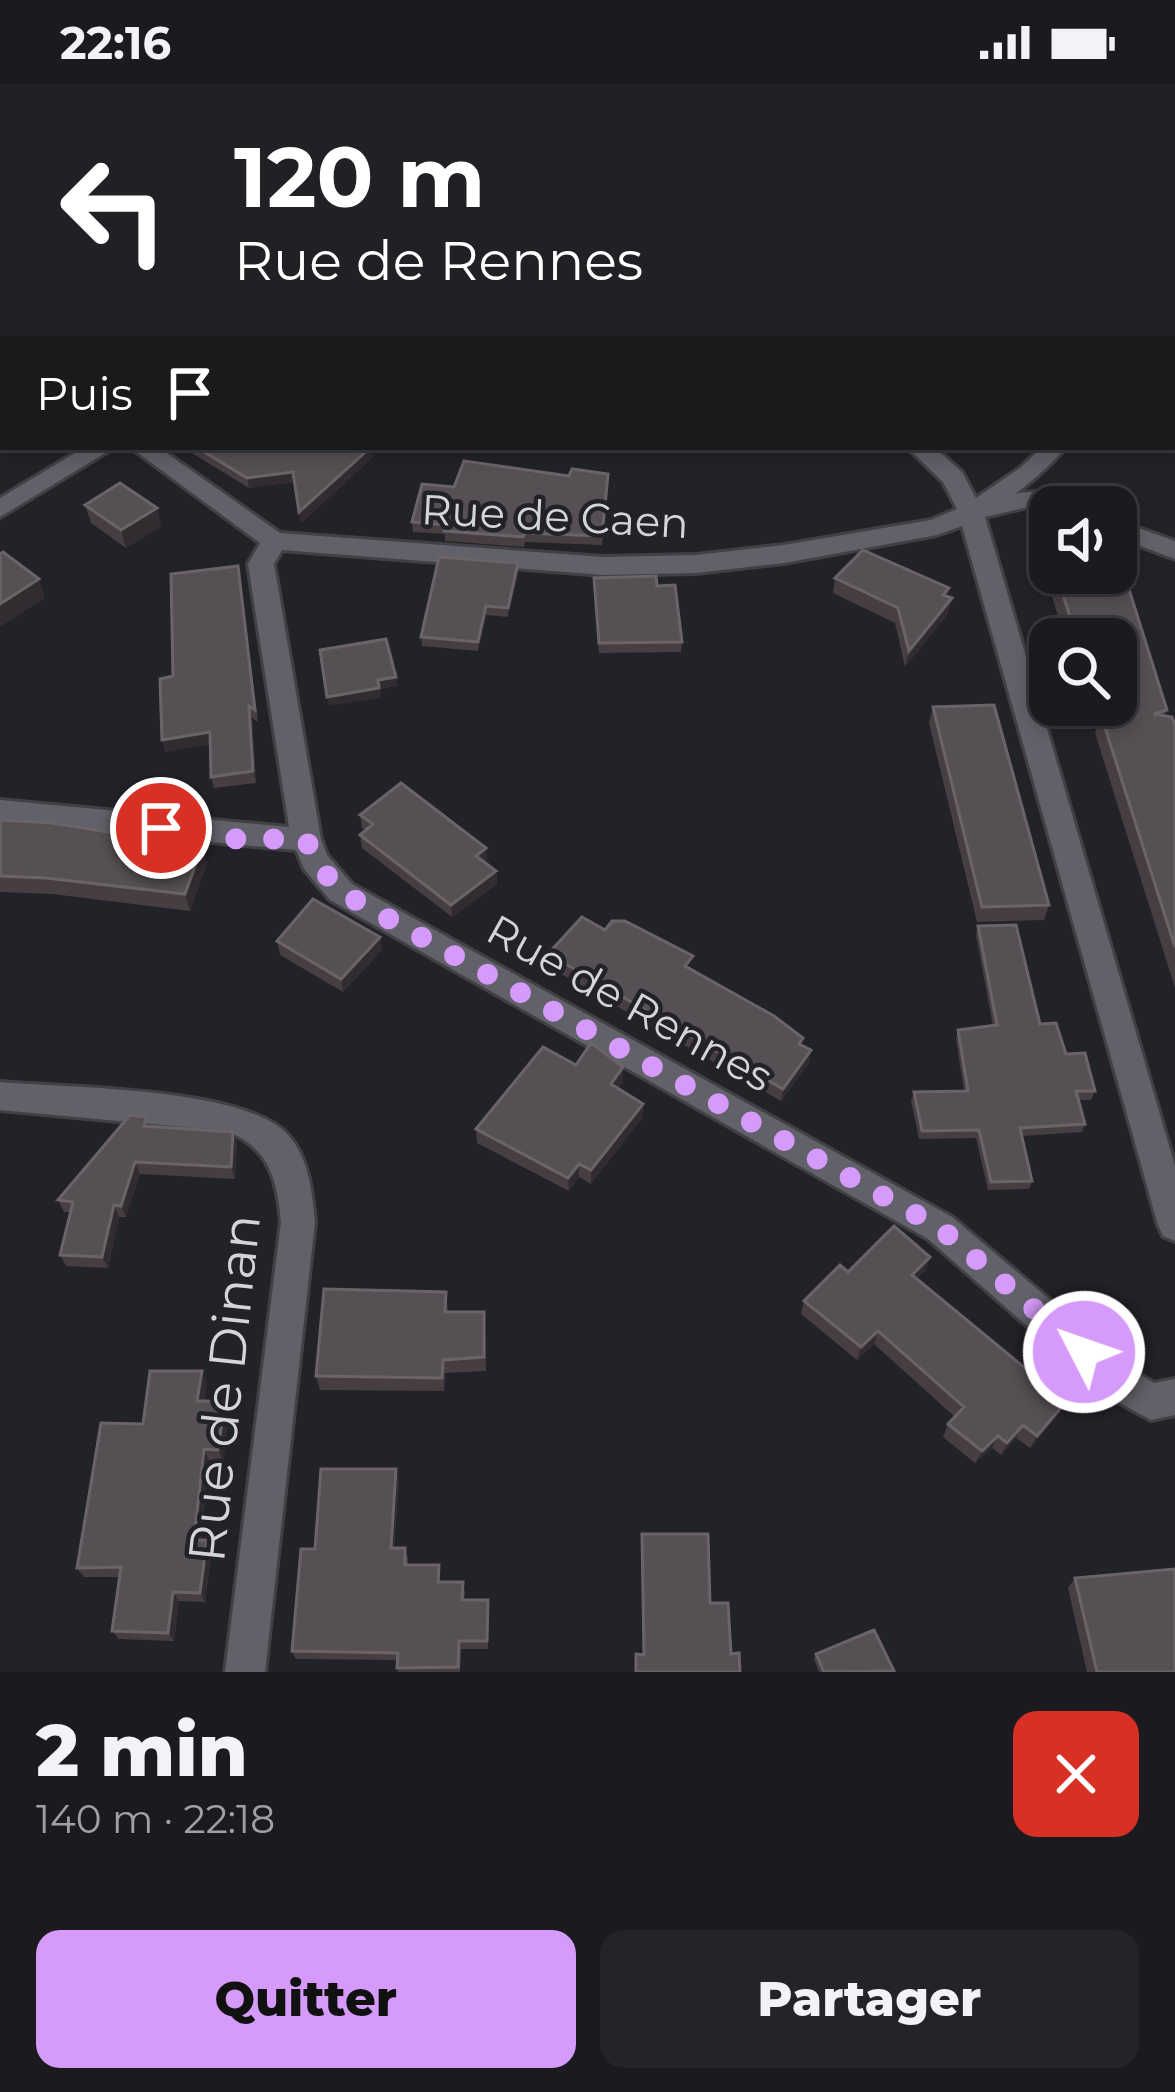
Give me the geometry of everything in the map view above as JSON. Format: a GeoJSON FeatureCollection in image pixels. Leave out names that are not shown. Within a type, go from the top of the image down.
{"type":"FeatureCollection","features":[{"type":"Feature","properties":{"kind":"street"},"geometry":{"type":"LineString","coordinates":[[0,509],[98,450]]}},
{"type":"Feature","properties":{"kind":"street"},"geometry":{"type":"LineString","coordinates":[[0,811],[122,821],[219,837],[306,839],[260,564],[274,541],[146,450]]}},
{"type":"Feature","properties":{"kind":"street"},"geometry":{"type":"LineString","coordinates":[[922,450],[953,478],[971,512],[1175,1225]]}},
{"type":"Feature","properties":{"kind":"street","name":"Rue de Caen"},"geometry":{"type":"LineString","coordinates":[[274,541],[603,566],[696,564],[937,527],[971,512],[1029,499]]}},
{"type":"Feature","properties":{"kind":"street"},"geometry":{"type":"LineString","coordinates":[[1137,536],[1175,550]]}},
{"type":"Feature","properties":{"kind":"street","name":"Rue de Rennes"},"geometry":{"type":"LineString","coordinates":[[306,839],[315,861],[341,892],[940,1228],[1120,1383],[1151,1402],[1175,1397]]}},
{"type":"Feature","properties":{"kind":"street","name":"Rue de Dinan"},"geometry":{"type":"LineString","coordinates":[[0,1096],[197,1112],[258,1127],[290,1164],[298,1222],[245,1672]]}},
{"type":"Feature","properties":{"kind":"lane"},"geometry":{"type":"LineString","coordinates":[[971,512],[1028,473],[1052,450]]}},
{"type":"Feature","properties":{"kind":"building"},"geometry":{"type":"Polygon","coordinates":[[[201,450],[368,450],[299,512],[293,472],[247,478],[201,450]]]}},
{"type":"Feature","properties":{"kind":"building"},"geometry":{"type":"Polygon","coordinates":[[[464,461],[569,476],[572,469],[608,474],[602,536],[524,533],[523,537],[444,531],[446,525],[412,522],[422,484],[454,487],[464,461]]]}},
{"type":"Feature","properties":{"kind":"building"},"geometry":{"type":"Polygon","coordinates":[[[120,483],[157,508],[121,530],[85,505],[120,483]]]}},
{"type":"Feature","properties":{"kind":"building"},"geometry":{"type":"Polygon","coordinates":[[[863,550],[949,588],[943,595],[952,598],[909,651],[898,608],[835,578],[863,550]]]}},
{"type":"Feature","properties":{"kind":"building"},"geometry":{"type":"Polygon","coordinates":[[[0,554],[39,579],[0,604],[0,554]]]}},
{"type":"Feature","properties":{"kind":"building"},"geometry":{"type":"Polygon","coordinates":[[[439,557],[518,563],[508,608],[486,606],[478,642],[421,637],[439,557]]]}},
{"type":"Feature","properties":{"kind":"building"},"geometry":{"type":"Polygon","coordinates":[[[238,566],[255,710],[249,706],[253,771],[211,777],[210,732],[162,740],[160,679],[173,676],[171,574],[238,566]]]}},
{"type":"Feature","properties":{"kind":"building"},"geometry":{"type":"Polygon","coordinates":[[[656,576],[657,586],[675,585],[682,642],[599,643],[594,578],[656,576]]]}},
{"type":"Feature","properties":{"kind":"building"},"geometry":{"type":"Polygon","coordinates":[[[1063,594],[1131,594],[1167,710],[1154,714],[1172,717],[1175,725],[1175,947],[1105,726],[1137,726],[1137,618],[1070,618],[1063,594]]]}},
{"type":"Feature","properties":{"kind":"building"},"geometry":{"type":"Polygon","coordinates":[[[386,639],[396,677],[378,680],[379,688],[327,697],[320,650],[386,639]]]}},
{"type":"Feature","properties":{"kind":"building"},"geometry":{"type":"Polygon","coordinates":[[[994,705],[1049,905],[982,907],[933,707],[994,705]]]}},
{"type":"Feature","properties":{"kind":"building"},"geometry":{"type":"Polygon","coordinates":[[[401,783],[486,848],[476,856],[496,871],[451,905],[360,835],[373,824],[360,815],[401,783]]]}},
{"type":"Feature","properties":{"kind":"building"},"geometry":{"type":"Polygon","coordinates":[[[0,820],[52,823],[202,847],[185,894],[0,876],[0,820]]]}},
{"type":"Feature","properties":{"kind":"building"},"geometry":{"type":"Polygon","coordinates":[[[313,899],[380,937],[341,979],[277,941],[313,899]]]}},
{"type":"Feature","properties":{"kind":"building"},"geometry":{"type":"Polygon","coordinates":[[[582,917],[605,930],[612,921],[625,921],[693,956],[685,966],[774,1016],[803,1038],[799,1044],[811,1050],[783,1089],[548,954],[582,917]]]}},
{"type":"Feature","properties":{"kind":"building"},"geometry":{"type":"Polygon","coordinates":[[[1016,925],[1040,1024],[1056,1023],[1066,1054],[1085,1053],[1095,1091],[1076,1091],[1085,1124],[1020,1128],[1032,1181],[991,1182],[979,1130],[922,1131],[914,1092],[968,1091],[958,1030],[997,1025],[978,926],[1016,925]]]}},
{"type":"Feature","properties":{"kind":"building"},"geometry":{"type":"Polygon","coordinates":[[[591,1043],[623,1067],[611,1084],[643,1104],[591,1170],[579,1164],[568,1178],[476,1129],[543,1047],[576,1065],[591,1043]]]}},
{"type":"Feature","properties":{"kind":"building"},"geometry":{"type":"Polygon","coordinates":[[[130,1115],[146,1117],[144,1126],[233,1132],[231,1167],[135,1162],[121,1206],[114,1205],[102,1257],[60,1255],[73,1202],[58,1200],[130,1115]]]}},
{"type":"Feature","properties":{"kind":"building"},"geometry":{"type":"Polygon","coordinates":[[[894,1226],[930,1257],[912,1275],[1025,1368],[1041,1351],[1081,1384],[1037,1436],[1023,1425],[1007,1443],[998,1436],[982,1451],[948,1424],[964,1407],[878,1331],[861,1347],[804,1301],[840,1265],[848,1272],[894,1226]]]}},
{"type":"Feature","properties":{"kind":"building"},"geometry":{"type":"Polygon","coordinates":[[[324,1289],[446,1292],[445,1312],[484,1312],[484,1357],[443,1360],[442,1378],[316,1376],[324,1289]]]}},
{"type":"Feature","properties":{"kind":"building"},"geometry":{"type":"Polygon","coordinates":[[[150,1371],[202,1371],[197,1401],[225,1401],[218,1450],[204,1449],[194,1540],[207,1540],[200,1593],[173,1592],[168,1633],[112,1631],[121,1567],[77,1568],[101,1423],[143,1424],[150,1371]]]}},
{"type":"Feature","properties":{"kind":"building"},"geometry":{"type":"Polygon","coordinates":[[[321,1469],[396,1469],[391,1548],[405,1548],[405,1565],[439,1565],[438,1582],[463,1582],[462,1600],[488,1600],[487,1641],[459,1641],[458,1667],[397,1668],[398,1653],[292,1651],[301,1549],[315,1549],[321,1469]]]}},
{"type":"Feature","properties":{"kind":"building"},"geometry":{"type":"Polygon","coordinates":[[[642,1534],[708,1534],[710,1603],[728,1603],[731,1654],[739,1653],[740,1672],[636,1672],[636,1654],[644,1655],[642,1534]]]}},
{"type":"Feature","properties":{"kind":"building"},"geometry":{"type":"Polygon","coordinates":[[[1175,1569],[1175,1672],[1097,1672],[1075,1578],[1175,1569]]]}},
{"type":"Feature","properties":{"kind":"building"},"geometry":{"type":"Polygon","coordinates":[[[874,1630],[894,1671],[824,1672],[816,1654],[874,1630]]]}},
{"type":"Feature","properties":{"kind":"route"},"geometry":{"type":"LineString","coordinates":[[161,828],[237,839],[306,839],[315,861],[341,892],[940,1228],[1084,1352]]}}]}
